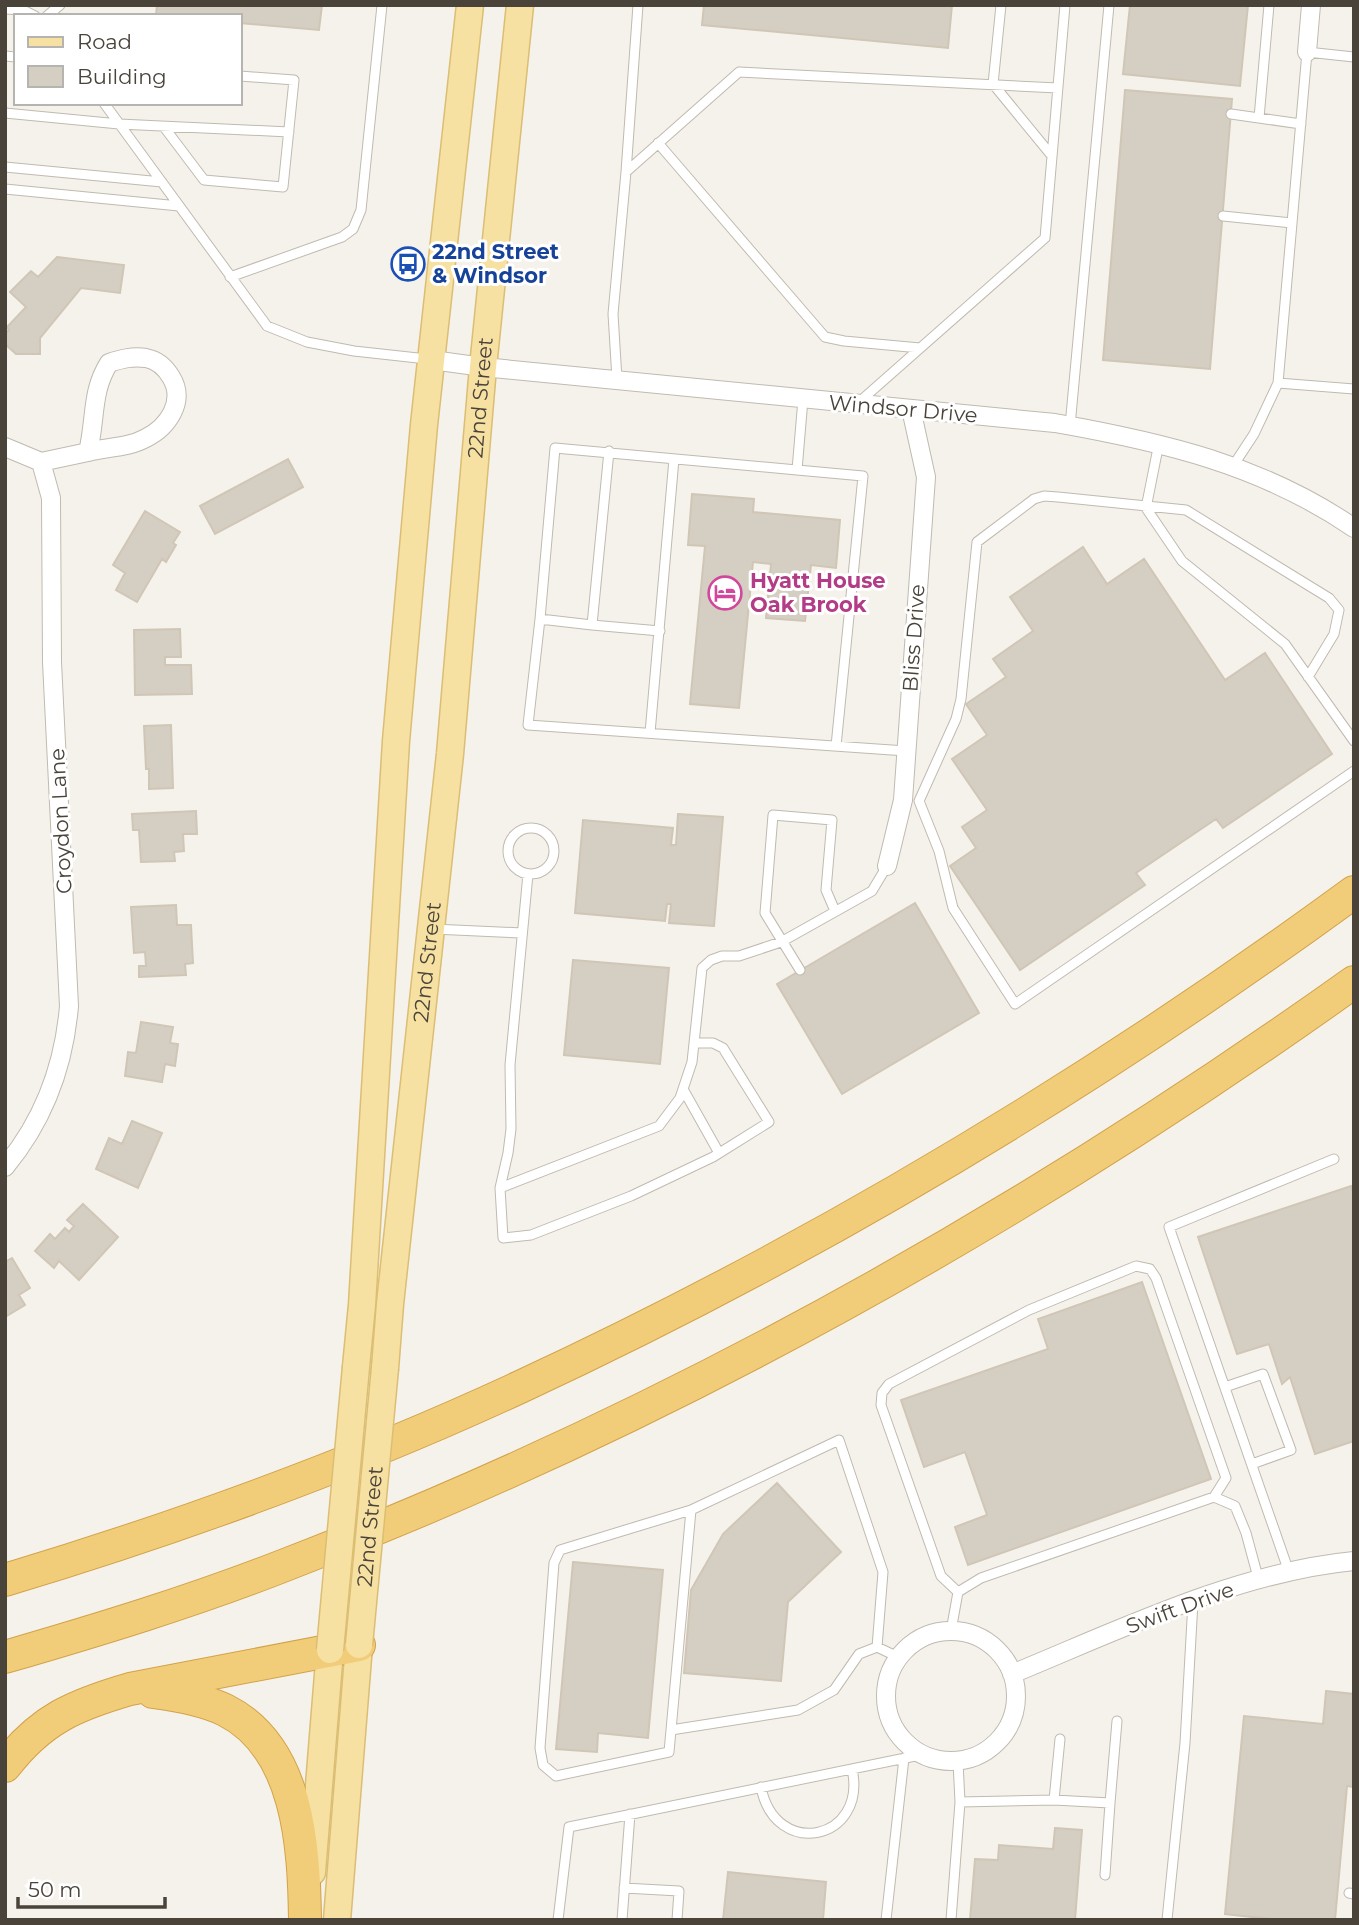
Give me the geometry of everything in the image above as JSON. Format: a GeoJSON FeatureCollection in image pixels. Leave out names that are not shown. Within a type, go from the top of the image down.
{"type":"FeatureCollection","features":[{"type":"Feature","properties":{"kind":"highway"},"geometry":{"type":"LineString","coordinates":[[5,1580],[151,1533],[313,1475],[520,1387],[646,1325],[836,1223],[1027,1111],[1161,1027],[1354,892]]}},
{"type":"Feature","properties":{"kind":"highway"},"geometry":{"type":"LineString","coordinates":[[5,1657],[198,1597],[279,1568],[436,1503],[618,1422],[822,1315],[1015,1205],[1240,1062],[1354,982]]}},
{"type":"Feature","properties":{"kind":"highway"},"geometry":{"type":"LineString","coordinates":[[5,1766],[42,1726],[64,1713],[130,1689],[345,1648]]}},
{"type":"Feature","properties":{"kind":"highway"},"geometry":{"type":"LineString","coordinates":[[130,1689],[166,1693],[225,1710],[248,1726],[268,1746],[284,1776],[298,1824],[306,1920]]}},
{"type":"Feature","properties":{"kind":"main road","name":"22nd Street"},"geometry":{"type":"LineString","coordinates":[[337,1920],[356,1367],[396,741],[424,425],[470,5]]}},
{"type":"Feature","properties":{"kind":"main road","name":"22nd Street"},"geometry":{"type":"LineString","coordinates":[[306,1920],[385,1368],[391,1290],[450,754],[483,367],[520,5]]}},
{"type":"Feature","properties":{"kind":"street"},"geometry":{"type":"LineString","coordinates":[[1307,52],[1311,5]]}},
{"type":"Feature","properties":{"kind":"street"},"geometry":{"type":"LineString","coordinates":[[5,447],[41,463],[145,439],[165,425],[174,410],[177,395],[165,367],[148,358],[127,357],[109,363],[98,380],[88,452]]}},
{"type":"Feature","properties":{"kind":"street","name":"Windsor Drive"},"geometry":{"type":"LineString","coordinates":[[432,360],[1070,426],[1159,443],[1233,466],[1281,486],[1354,528]]}},
{"type":"Feature","properties":{"kind":"street","name":"Bliss Drive"},"geometry":{"type":"LineString","coordinates":[[887,866],[911,801],[906,751],[926,477],[911,410]]}},
{"type":"Feature","properties":{"kind":"street","name":"Croydon Lane"},"geometry":{"type":"LineString","coordinates":[[5,1167],[36,1124],[50,1094],[62,1055],[69,1006],[52,662],[51,498],[41,463]]}},
{"type":"Feature","properties":{"kind":"street","name":"Swift Drive"},"geometry":{"type":"LineString","coordinates":[[1013,1674],[1193,1602],[1289,1572],[1354,1560]]}},
{"type":"Feature","properties":{"kind":"street"},"geometry":{"type":"LineString","coordinates":[[951,1631],[971,1634],[989,1642],[1003,1656],[1013,1674],[1016,1693],[1014,1713],[1006,1731],[994,1746],[977,1757],[958,1762],[912,1756],[890,1722],[885,1700],[888,1678],[898,1657],[921,1638],[951,1631]]}},
{"type":"Feature","properties":{"kind":"lane"},"geometry":{"type":"LineString","coordinates":[[230,277],[342,237],[353,229],[361,210],[382,5]]}},
{"type":"Feature","properties":{"kind":"lane"},"geometry":{"type":"LineString","coordinates":[[617,379],[613,314],[638,5]]}},
{"type":"Feature","properties":{"kind":"lane"},"geometry":{"type":"LineString","coordinates":[[1000,5],[993,84],[1052,156]]}},
{"type":"Feature","properties":{"kind":"lane"},"geometry":{"type":"LineString","coordinates":[[857,404],[1045,238],[1065,5]]}},
{"type":"Feature","properties":{"kind":"lane"},"geometry":{"type":"LineString","coordinates":[[1070,426],[1108,5]]}},
{"type":"Feature","properties":{"kind":"lane"},"geometry":{"type":"LineString","coordinates":[[1259,118],[1269,5]]}},
{"type":"Feature","properties":{"kind":"lane"},"geometry":{"type":"LineString","coordinates":[[5,9],[23,10],[31,14]]}},
{"type":"Feature","properties":{"kind":"lane"},"geometry":{"type":"LineString","coordinates":[[1233,466],[1254,434],[1278,383],[1307,52],[1354,57]]}},
{"type":"Feature","properties":{"kind":"lane"},"geometry":{"type":"LineString","coordinates":[[626,172],[739,72],[1058,88]]}},
{"type":"Feature","properties":{"kind":"lane"},"geometry":{"type":"LineString","coordinates":[[164,127],[204,180],[283,187],[294,80],[242,76]]}},
{"type":"Feature","properties":{"kind":"lane"},"geometry":{"type":"LineString","coordinates":[[105,105],[267,326],[319,344],[432,360]]}},
{"type":"Feature","properties":{"kind":"lane"},"geometry":{"type":"LineString","coordinates":[[5,113],[119,124],[289,132]]}},
{"type":"Feature","properties":{"kind":"lane"},"geometry":{"type":"LineString","coordinates":[[1231,114],[1301,124]]}},
{"type":"Feature","properties":{"kind":"lane"},"geometry":{"type":"LineString","coordinates":[[658,143],[825,337],[920,348]]}},
{"type":"Feature","properties":{"kind":"lane"},"geometry":{"type":"LineString","coordinates":[[5,167],[162,182]]}},
{"type":"Feature","properties":{"kind":"lane"},"geometry":{"type":"LineString","coordinates":[[5,189],[179,206]]}},
{"type":"Feature","properties":{"kind":"lane"},"geometry":{"type":"LineString","coordinates":[[1223,216],[1292,223]]}},
{"type":"Feature","properties":{"kind":"lane"},"geometry":{"type":"LineString","coordinates":[[1278,383],[1354,389]]}},
{"type":"Feature","properties":{"kind":"lane"},"geometry":{"type":"LineString","coordinates":[[797,470],[803,399]]}},
{"type":"Feature","properties":{"kind":"lane"},"geometry":{"type":"LineString","coordinates":[[1159,443],[1146,508],[1182,561],[1286,644],[1354,741]]}},
{"type":"Feature","properties":{"kind":"lane"},"geometry":{"type":"LineString","coordinates":[[836,746],[863,476],[555,448],[540,620],[527,725],[906,751]]}},
{"type":"Feature","properties":{"kind":"lane"},"geometry":{"type":"LineString","coordinates":[[593,625],[609,451]]}},
{"type":"Feature","properties":{"kind":"lane"},"geometry":{"type":"LineString","coordinates":[[650,733],[674,459]]}},
{"type":"Feature","properties":{"kind":"lane"},"geometry":{"type":"LineString","coordinates":[[1308,677],[1334,634],[1339,610],[1329,598],[1186,510],[1044,496],[1034,499],[977,542],[958,709],[911,801],[939,851],[953,908],[1015,1004],[1354,771]]}},
{"type":"Feature","properties":{"kind":"lane"},"geometry":{"type":"LineString","coordinates":[[540,620],[660,631]]}},
{"type":"Feature","properties":{"kind":"lane"},"geometry":{"type":"LineString","coordinates":[[800,970],[765,913],[773,815],[832,820],[826,890],[835,911]]}},
{"type":"Feature","properties":{"kind":"lane"},"geometry":{"type":"LineString","coordinates":[[534,827],[542,830],[552,841],[554,858],[544,871],[528,874],[514,867],[507,852],[508,844],[518,831],[534,827]]}},
{"type":"Feature","properties":{"kind":"lane"},"geometry":{"type":"LineString","coordinates":[[500,1188],[659,1126],[680,1098],[692,1062],[702,968],[710,960],[722,956],[739,956],[781,942],[872,891],[887,866]]}},
{"type":"Feature","properties":{"kind":"lane"},"geometry":{"type":"LineString","coordinates":[[528,874],[510,1065],[509,1141],[500,1188],[503,1238],[531,1236],[631,1196],[719,1153],[769,1122],[723,1048],[713,1043],[694,1044]]}},
{"type":"Feature","properties":{"kind":"lane"},"geometry":{"type":"LineString","coordinates":[[431,929],[522,933]]}},
{"type":"Feature","properties":{"kind":"lane"},"geometry":{"type":"LineString","coordinates":[[683,1089],[719,1153]]}},
{"type":"Feature","properties":{"kind":"lane"},"geometry":{"type":"LineString","coordinates":[[1289,1572],[1169,1227],[1334,1159]]}},
{"type":"Feature","properties":{"kind":"lane"},"geometry":{"type":"LineString","coordinates":[[951,1631],[958,1592],[981,1578],[1214,1497],[1226,1478],[1156,1278],[1150,1269],[1136,1266],[1029,1310],[889,1384],[882,1393],[881,1405],[941,1576],[958,1592]]}},
{"type":"Feature","properties":{"kind":"lane"},"geometry":{"type":"LineString","coordinates":[[1225,1387],[1262,1374],[1292,1450],[1252,1464]]}},
{"type":"Feature","properties":{"kind":"lane"},"geometry":{"type":"LineString","coordinates":[[691,1510],[669,1752],[556,1776],[543,1765],[540,1748],[554,1563],[559,1550],[691,1510],[839,1440],[883,1572],[877,1647]]}},
{"type":"Feature","properties":{"kind":"lane"},"geometry":{"type":"LineString","coordinates":[[1214,1497],[1235,1506],[1259,1581]]}},
{"type":"Feature","properties":{"kind":"lane"},"geometry":{"type":"LineString","coordinates":[[1167,1920],[1185,1743],[1193,1602]]}},
{"type":"Feature","properties":{"kind":"lane"},"geometry":{"type":"LineString","coordinates":[[671,1730],[798,1710],[834,1690],[859,1654],[877,1647],[898,1657]]}},
{"type":"Feature","properties":{"kind":"lane"},"geometry":{"type":"LineString","coordinates":[[1105,1875],[1117,1721]]}},
{"type":"Feature","properties":{"kind":"lane"},"geometry":{"type":"LineString","coordinates":[[1055,1800],[1060,1739]]}},
{"type":"Feature","properties":{"kind":"lane"},"geometry":{"type":"LineString","coordinates":[[558,1920],[569,1827],[912,1756],[886,1920]]}},
{"type":"Feature","properties":{"kind":"lane"},"geometry":{"type":"LineString","coordinates":[[951,1920],[960,1802],[958,1762]]}},
{"type":"Feature","properties":{"kind":"lane"},"geometry":{"type":"LineString","coordinates":[[761,1787],[771,1816],[782,1826],[795,1832],[818,1833],[838,1824],[848,1812],[856,1783],[852,1769]]}},
{"type":"Feature","properties":{"kind":"lane"},"geometry":{"type":"LineString","coordinates":[[960,1802],[1055,1800],[1110,1803]]}},
{"type":"Feature","properties":{"kind":"lane"},"geometry":{"type":"LineString","coordinates":[[622,1920],[630,1814]]}},
{"type":"Feature","properties":{"kind":"lane"},"geometry":{"type":"LineString","coordinates":[[624,1888],[679,1891],[677,1920]]}},
{"type":"Feature","properties":{"kind":"building"},"geometry":{"type":"Polygon","coordinates":[[[157,5],[322,5],[319,30],[242,23],[242,14],[156,14],[157,5]]]}},
{"type":"Feature","properties":{"kind":"building"},"geometry":{"type":"Polygon","coordinates":[[[704,5],[952,5],[948,48],[702,25],[704,5]]]}},
{"type":"Feature","properties":{"kind":"building"},"geometry":{"type":"Polygon","coordinates":[[[1130,5],[1248,5],[1240,86],[1123,74],[1130,5]]]}},
{"type":"Feature","properties":{"kind":"building"},"geometry":{"type":"Polygon","coordinates":[[[1125,90],[1232,99],[1210,369],[1103,360],[1125,90]]]}},
{"type":"Feature","properties":{"kind":"building"},"geometry":{"type":"Polygon","coordinates":[[[57,257],[124,265],[120,293],[81,288],[40,338],[40,354],[16,354],[5,344],[5,334],[9,330],[7,327],[26,307],[10,292],[31,271],[38,277],[57,257]]]}},
{"type":"Feature","properties":{"kind":"building"},"geometry":{"type":"Polygon","coordinates":[[[288,459],[303,487],[215,534],[200,506],[288,459]]]}},
{"type":"Feature","properties":{"kind":"building","name":"Hyatt House Oak Brook"},"geometry":{"type":"Polygon","coordinates":[[[692,494],[754,499],[753,512],[840,520],[836,568],[811,565],[805,621],[766,618],[771,564],[753,562],[739,708],[690,704],[705,546],[688,545],[692,494]]]}},
{"type":"Feature","properties":{"kind":"building"},"geometry":{"type":"Polygon","coordinates":[[[145,511],[180,532],[166,562],[162,559],[137,602],[116,590],[125,573],[113,565],[145,511]]]}},
{"type":"Feature","properties":{"kind":"building"},"geometry":{"type":"Polygon","coordinates":[[[1083,547],[1107,584],[1144,559],[1225,680],[1265,653],[1332,754],[1223,828],[1216,819],[1136,873],[1145,885],[1020,970],[950,866],[976,848],[962,827],[987,810],[952,759],[987,735],[966,704],[1006,677],[993,659],[1033,631],[1010,597],[1083,547]]]}},
{"type":"Feature","properties":{"kind":"building"},"geometry":{"type":"Polygon","coordinates":[[[180,629],[181,657],[165,657],[165,665],[191,665],[192,694],[135,695],[134,630],[180,629]]]}},
{"type":"Feature","properties":{"kind":"building"},"geometry":{"type":"Polygon","coordinates":[[[171,725],[173,788],[149,789],[144,726],[171,725]]]}},
{"type":"Feature","properties":{"kind":"building"},"geometry":{"type":"Polygon","coordinates":[[[196,811],[197,834],[183,834],[184,851],[174,852],[175,861],[141,862],[139,830],[133,830],[132,814],[196,811]]]}},
{"type":"Feature","properties":{"kind":"building"},"geometry":{"type":"Polygon","coordinates":[[[678,814],[723,817],[714,926],[669,923],[671,904],[667,904],[665,921],[575,913],[583,820],[673,828],[671,845],[676,845],[678,814]]]}},
{"type":"Feature","properties":{"kind":"building"},"geometry":{"type":"Polygon","coordinates":[[[915,903],[979,1013],[842,1094],[777,984],[915,903]]]}},
{"type":"Feature","properties":{"kind":"building"},"geometry":{"type":"Polygon","coordinates":[[[176,905],[177,925],[191,925],[193,963],[185,964],[186,975],[139,977],[139,966],[146,966],[145,952],[134,953],[131,907],[176,905]]]}},
{"type":"Feature","properties":{"kind":"building"},"geometry":{"type":"Polygon","coordinates":[[[573,960],[669,968],[660,1064],[564,1055],[573,960]]]}},
{"type":"Feature","properties":{"kind":"building"},"geometry":{"type":"Polygon","coordinates":[[[141,1022],[173,1027],[170,1043],[178,1044],[175,1066],[165,1064],[162,1082],[125,1076],[128,1052],[136,1053],[141,1022]]]}},
{"type":"Feature","properties":{"kind":"building"},"geometry":{"type":"Polygon","coordinates":[[[132,1121],[162,1133],[138,1188],[96,1169],[109,1138],[122,1144],[132,1121]]]}},
{"type":"Feature","properties":{"kind":"building"},"geometry":{"type":"Polygon","coordinates":[[[1351,1186],[1354,1196],[1354,1441],[1315,1454],[1290,1377],[1282,1384],[1269,1344],[1237,1354],[1198,1237],[1351,1186]]]}},
{"type":"Feature","properties":{"kind":"building"},"geometry":{"type":"Polygon","coordinates":[[[83,1204],[118,1237],[79,1280],[59,1261],[54,1268],[35,1251],[50,1234],[55,1239],[65,1228],[69,1232],[74,1226],[67,1220],[83,1204]]]}},
{"type":"Feature","properties":{"kind":"building"},"geometry":{"type":"Polygon","coordinates":[[[12,1258],[30,1288],[19,1295],[25,1305],[5,1317],[5,1262],[12,1258]]]}},
{"type":"Feature","properties":{"kind":"building"},"geometry":{"type":"Polygon","coordinates":[[[1142,1282],[1211,1479],[968,1565],[955,1527],[987,1515],[965,1452],[924,1467],[901,1400],[1048,1349],[1038,1319],[1142,1282]]]}},
{"type":"Feature","properties":{"kind":"building"},"geometry":{"type":"Polygon","coordinates":[[[777,1483],[841,1552],[788,1602],[781,1681],[684,1673],[691,1590],[723,1534],[777,1483]]]}},
{"type":"Feature","properties":{"kind":"building"},"geometry":{"type":"Polygon","coordinates":[[[573,1562],[663,1570],[648,1738],[598,1733],[597,1752],[556,1749],[573,1562]]]}},
{"type":"Feature","properties":{"kind":"building"},"geometry":{"type":"Polygon","coordinates":[[[1326,1691],[1354,1694],[1354,1787],[1347,1786],[1335,1920],[1280,1920],[1225,1914],[1244,1716],[1323,1724],[1326,1691]]]}},
{"type":"Feature","properties":{"kind":"building"},"geometry":{"type":"Polygon","coordinates":[[[1055,1828],[1082,1830],[1075,1920],[970,1920],[975,1859],[998,1860],[999,1845],[1053,1849],[1055,1828]]]}},
{"type":"Feature","properties":{"kind":"building"},"geometry":{"type":"Polygon","coordinates":[[[728,1872],[826,1882],[823,1920],[723,1920],[728,1872]]]}},
{"type":"Feature","properties":{"kind":"place","name":"22nd Street & Windsor"},"geometry":{"type":"Point","coordinates":[408,264]}},
{"type":"Feature","properties":{"kind":"place","name":"Hyatt House Oak Brook"},"geometry":{"type":"Point","coordinates":[725,593]}}]}
